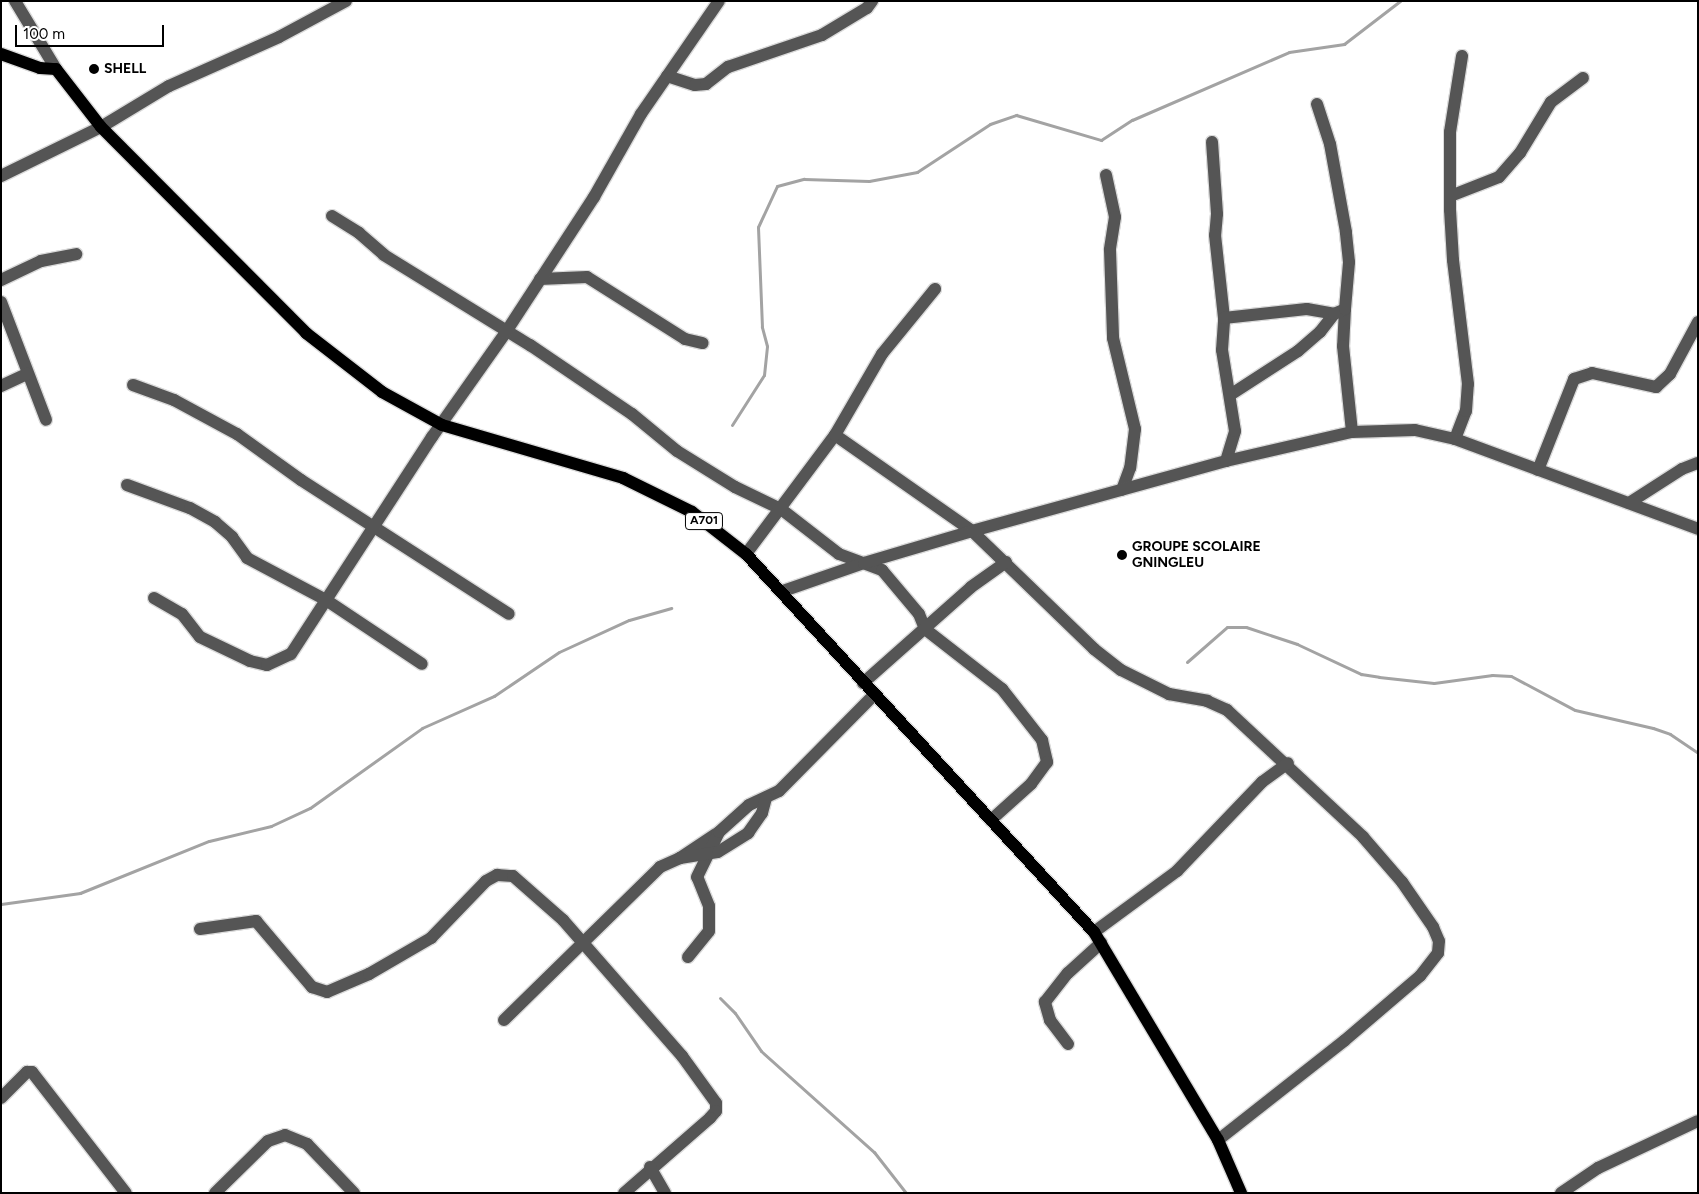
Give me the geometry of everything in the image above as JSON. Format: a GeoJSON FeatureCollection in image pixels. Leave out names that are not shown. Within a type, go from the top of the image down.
{"type":"FeatureCollection","features":[{"type":"Feature","properties":{"kind":"main road"},"geometry":{"type":"LineString","coordinates":[[1,54],[40,68],[56,69]]}},
{"type":"Feature","properties":{"kind":"main road","name":"A701"},"geometry":{"type":"LineString","coordinates":[[56,69],[101,127],[306,333],[382,392],[442,425],[623,478],[692,512],[746,554],[783,591],[863,683],[1097,937],[1218,1140],[1239,1192]]}},
{"type":"Feature","properties":{"kind":"street"},"geometry":{"type":"LineString","coordinates":[[15,1],[56,69]]}},
{"type":"Feature","properties":{"kind":"street"},"geometry":{"type":"LineString","coordinates":[[1,176],[101,127],[169,86],[270,41],[346,1]]}},
{"type":"Feature","properties":{"kind":"street"},"geometry":{"type":"LineString","coordinates":[[154,598],[182,614],[200,637],[210,643],[267,666],[290,654],[506,332],[667,76],[719,1]]}},
{"type":"Feature","properties":{"kind":"street"},"geometry":{"type":"LineString","coordinates":[[667,76],[695,85],[706,84],[728,67],[822,35],[867,8],[872,1]]}},
{"type":"Feature","properties":{"kind":"street"},"geometry":{"type":"LineString","coordinates":[[1455,439],[1466,411],[1468,384],[1453,260],[1450,132],[1462,56]]}},
{"type":"Feature","properties":{"kind":"street"},"geometry":{"type":"LineString","coordinates":[[1452,195],[1499,176],[1520,152],[1550,102],[1583,78]]}},
{"type":"Feature","properties":{"kind":"street"},"geometry":{"type":"LineString","coordinates":[[1317,104],[1330,144],[1346,232],[1349,262],[1340,312],[1352,432]]}},
{"type":"Feature","properties":{"kind":"street"},"geometry":{"type":"LineString","coordinates":[[1212,142],[1215,235],[1224,318],[1222,350],[1235,430],[1226,461]]}},
{"type":"Feature","properties":{"kind":"street"},"geometry":{"type":"LineString","coordinates":[[1106,176],[1115,217],[1110,250],[1113,338],[1135,424],[1134,449],[1122,490]]}},
{"type":"Feature","properties":{"kind":"street"},"geometry":{"type":"LineString","coordinates":[[332,216],[359,233],[384,255],[639,419],[677,451],[734,487],[781,509],[839,554],[882,570],[895,582],[919,614],[925,629],[1002,689],[1042,740],[1047,762],[1031,784],[991,820]]}},
{"type":"Feature","properties":{"kind":"street"},"geometry":{"type":"LineString","coordinates":[[1,280],[41,261],[76,254]]}},
{"type":"Feature","properties":{"kind":"street"},"geometry":{"type":"LineString","coordinates":[[540,279],[587,277],[685,339],[702,343]]}},
{"type":"Feature","properties":{"kind":"street"},"geometry":{"type":"LineString","coordinates":[[746,554],[835,435],[882,354],[935,289]]}},
{"type":"Feature","properties":{"kind":"street"},"geometry":{"type":"LineString","coordinates":[[1,302],[46,420]]}},
{"type":"Feature","properties":{"kind":"street"},"geometry":{"type":"LineString","coordinates":[[1224,318],[1307,309],[1340,312]]}},
{"type":"Feature","properties":{"kind":"street"},"geometry":{"type":"LineString","coordinates":[[1230,395],[1298,351],[1340,312]]}},
{"type":"Feature","properties":{"kind":"street"},"geometry":{"type":"LineString","coordinates":[[1538,470],[1574,380],[1592,373],[1656,387],[1670,374],[1698,322]]}},
{"type":"Feature","properties":{"kind":"street"},"geometry":{"type":"LineString","coordinates":[[1,386],[28,374]]}},
{"type":"Feature","properties":{"kind":"street"},"geometry":{"type":"LineString","coordinates":[[134,385],[174,400],[237,434],[301,480],[509,614]]}},
{"type":"Feature","properties":{"kind":"street"},"geometry":{"type":"LineString","coordinates":[[783,591],[864,563],[972,531],[1226,461],[1352,432],[1414,430],[1455,439],[1698,529]]}},
{"type":"Feature","properties":{"kind":"street"},"geometry":{"type":"LineString","coordinates":[[835,435],[972,531],[1065,621],[1122,670],[1170,694],[1207,701],[1227,710],[1262,744],[1288,764],[1364,837],[1402,882],[1433,927],[1439,941],[1438,953],[1402,994],[1218,1140]]}},
{"type":"Feature","properties":{"kind":"street"},"geometry":{"type":"LineString","coordinates":[[1629,503],[1666,478],[1698,463]]}},
{"type":"Feature","properties":{"kind":"street"},"geometry":{"type":"LineString","coordinates":[[127,485],[190,508],[232,537],[247,558],[326,600],[422,664]]}},
{"type":"Feature","properties":{"kind":"street"},"geometry":{"type":"LineString","coordinates":[[863,683],[971,587],[1006,562]]}},
{"type":"Feature","properties":{"kind":"street"},"geometry":{"type":"LineString","coordinates":[[504,1020],[660,867],[680,858],[719,832],[749,805],[766,798],[787,784],[875,694]]}},
{"type":"Feature","properties":{"kind":"street"},"geometry":{"type":"LineString","coordinates":[[1068,1044],[1050,1020],[1045,1002],[1097,937],[1178,871],[1262,782],[1288,764]]}},
{"type":"Feature","properties":{"kind":"street"},"geometry":{"type":"LineString","coordinates":[[680,858],[706,855],[724,849],[748,833],[762,813],[766,798]]}},
{"type":"Feature","properties":{"kind":"street"},"geometry":{"type":"LineString","coordinates":[[688,957],[709,931],[708,906],[698,877],[706,855],[719,832]]}},
{"type":"Feature","properties":{"kind":"street"},"geometry":{"type":"LineString","coordinates":[[200,929],[256,921],[312,987],[327,992],[354,982],[431,938],[469,896],[497,875],[512,876],[583,942],[682,1056],[716,1103],[716,1111],[710,1118],[650,1167],[624,1193]]}},
{"type":"Feature","properties":{"kind":"street"},"geometry":{"type":"LineString","coordinates":[[1,1098],[27,1072],[32,1072],[126,1193]]}},
{"type":"Feature","properties":{"kind":"street"},"geometry":{"type":"LineString","coordinates":[[1560,1193],[1598,1168],[1698,1121]]}},
{"type":"Feature","properties":{"kind":"street"},"geometry":{"type":"LineString","coordinates":[[216,1193],[268,1141],[285,1135],[307,1144],[354,1193]]}},
{"type":"Feature","properties":{"kind":"street"},"geometry":{"type":"LineString","coordinates":[[650,1167],[665,1193]]}},
{"type":"Feature","properties":{"kind":"waterway"},"geometry":{"type":"LineString","coordinates":[[732,425],[764,375],[767,346],[762,327],[758,227],[777,186],[804,179],[869,181],[917,172],[990,124],[1016,115],[1101,140],[1132,120],[1289,52],[1344,44],[1400,1]]}},
{"type":"Feature","properties":{"kind":"waterway"},"geometry":{"type":"LineString","coordinates":[[1,904],[80,893],[209,841],[271,826],[310,808],[422,728],[494,696],[559,652],[629,620],[671,608]]}},
{"type":"Feature","properties":{"kind":"waterway"},"geometry":{"type":"LineString","coordinates":[[1187,662],[1227,627],[1246,627],[1297,644],[1361,674],[1434,683],[1492,675],[1511,676],[1575,710],[1653,728],[1670,734],[1698,753]]}},
{"type":"Feature","properties":{"kind":"waterway"},"geometry":{"type":"LineString","coordinates":[[720,998],[735,1013],[761,1051],[874,1152],[906,1193]]}},
{"type":"Feature","properties":{"kind":"place","name":"SHELL"},"geometry":{"type":"Point","coordinates":[94,69]}},
{"type":"Feature","properties":{"kind":"place","name":"GROUPE SCOLAIRE GNINGLEU"},"geometry":{"type":"Point","coordinates":[1122,555]}}]}
